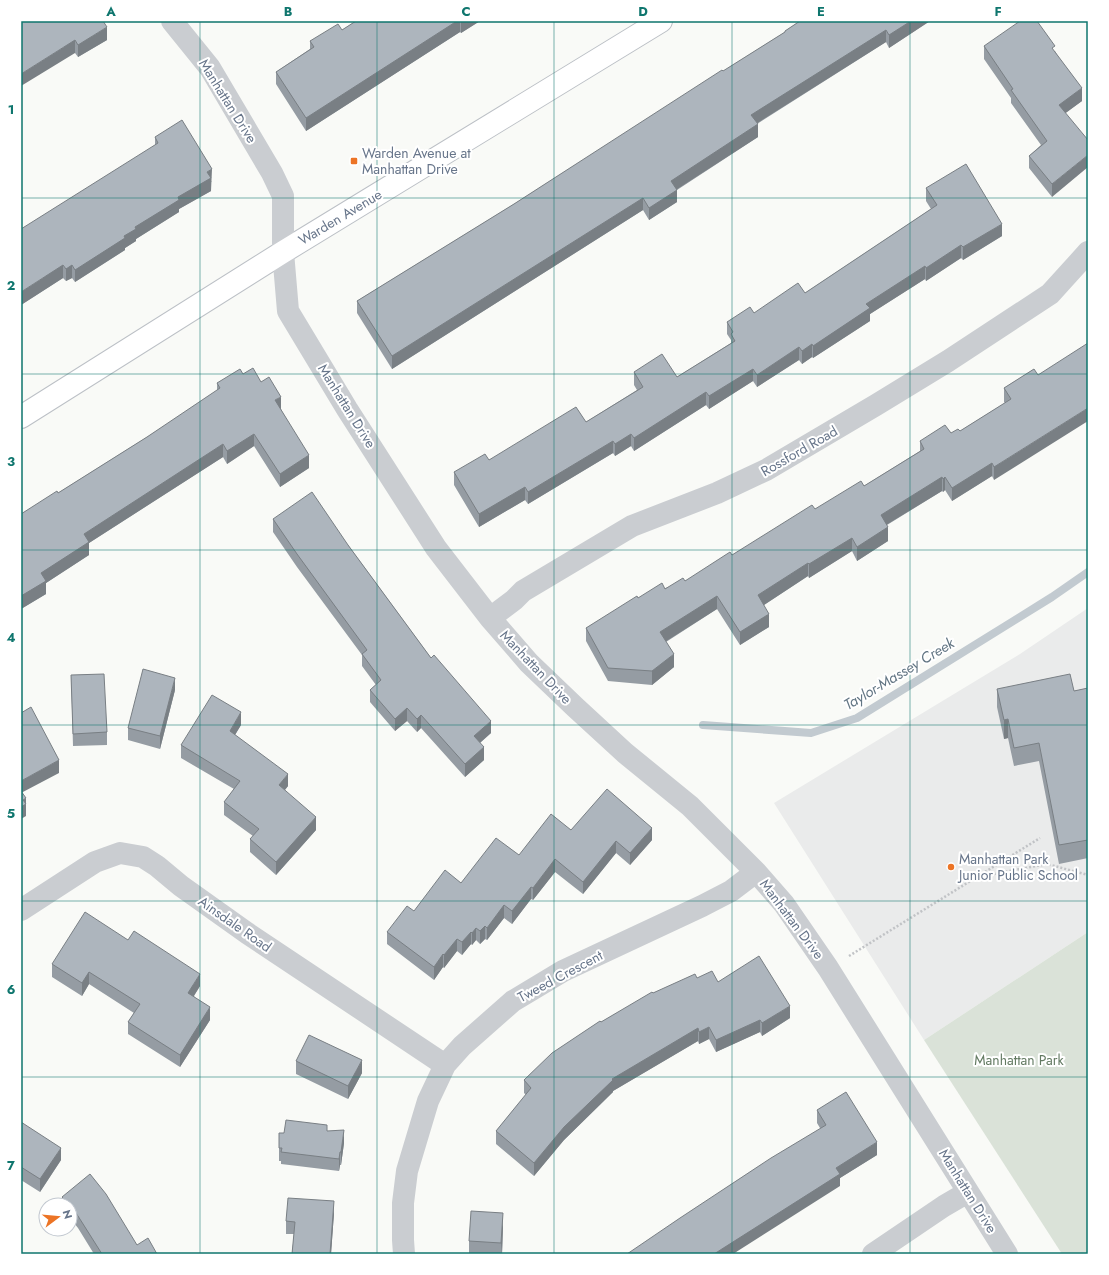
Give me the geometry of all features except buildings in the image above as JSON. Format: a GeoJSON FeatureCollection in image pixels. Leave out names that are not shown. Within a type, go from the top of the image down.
{"type":"FeatureCollection","features":[{"type":"Feature","properties":{"kind":"main road","name":"Warden Avenue"},"geometry":{"type":"LineString","coordinates":[[21,417],[283,252],[661,21]]}},
{"type":"Feature","properties":{"kind":"street","name":"Manhattan Drive"},"geometry":{"type":"LineString","coordinates":[[172,21],[210,68],[275,179],[283,196],[283,252],[288,311],[347,409],[436,548],[490,618],[529,663],[569,702],[625,752],[690,806],[756,872],[784,904],[828,968],[1008,1254]]}},
{"type":"Feature","properties":{"kind":"street","name":"Rossford Road"},"geometry":{"type":"LineString","coordinates":[[490,618],[524,591],[632,526],[717,493],[766,470],[948,361],[1050,294],[1088,252]]}},
{"type":"Feature","properties":{"kind":"street","name":"Ainsdale Road"},"geometry":{"type":"LineString","coordinates":[[21,910],[95,862],[120,853],[143,857],[158,866],[181,886],[247,933],[444,1065]]}},
{"type":"Feature","properties":{"kind":"street","name":"Tweed Crescent"},"geometry":{"type":"LineString","coordinates":[[404,1254],[403,1203],[407,1171],[428,1101],[444,1065],[462,1046],[513,1000],[563,971],[659,927],[731,891],[756,872]]}},
{"type":"Feature","properties":{"kind":"street"},"geometry":{"type":"LineString","coordinates":[[873,1254],[944,1206],[968,1192]]}},
{"type":"Feature","properties":{"kind":"path"},"geometry":{"type":"LineString","coordinates":[[828,968],[1040,838]]}},
{"type":"Feature","properties":{"kind":"path"},"geometry":{"type":"LineString","coordinates":[[975,877],[1047,864],[1088,875]]}},
{"type":"Feature","properties":{"kind":"shaded area","name":"Manhattan Park Junior Public School"},"geometry":{"type":"Polygon","coordinates":[[[1088,608],[1088,932],[924,1040],[774,803],[1020,654],[1088,608]]]}},
{"type":"Feature","properties":{"kind":"green space","name":"Manhattan Park"},"geometry":{"type":"Polygon","coordinates":[[[1088,932],[1088,1254],[1062,1254],[924,1040],[1088,932]]]}},
{"type":"Feature","properties":{"kind":"waterway","name":"Taylor-Massey Creek"},"geometry":{"type":"LineString","coordinates":[[703,725],[811,733],[857,718],[1052,597],[1088,572]]}},
{"type":"Feature","properties":{"kind":"place","name":"Warden Avenue at Manhattan Drive"},"geometry":{"type":"Point","coordinates":[354,161]}},
{"type":"Feature","properties":{"kind":"place","name":"Manhattan Park Junior Public School"},"geometry":{"type":"Point","coordinates":[951,867]}}]}
